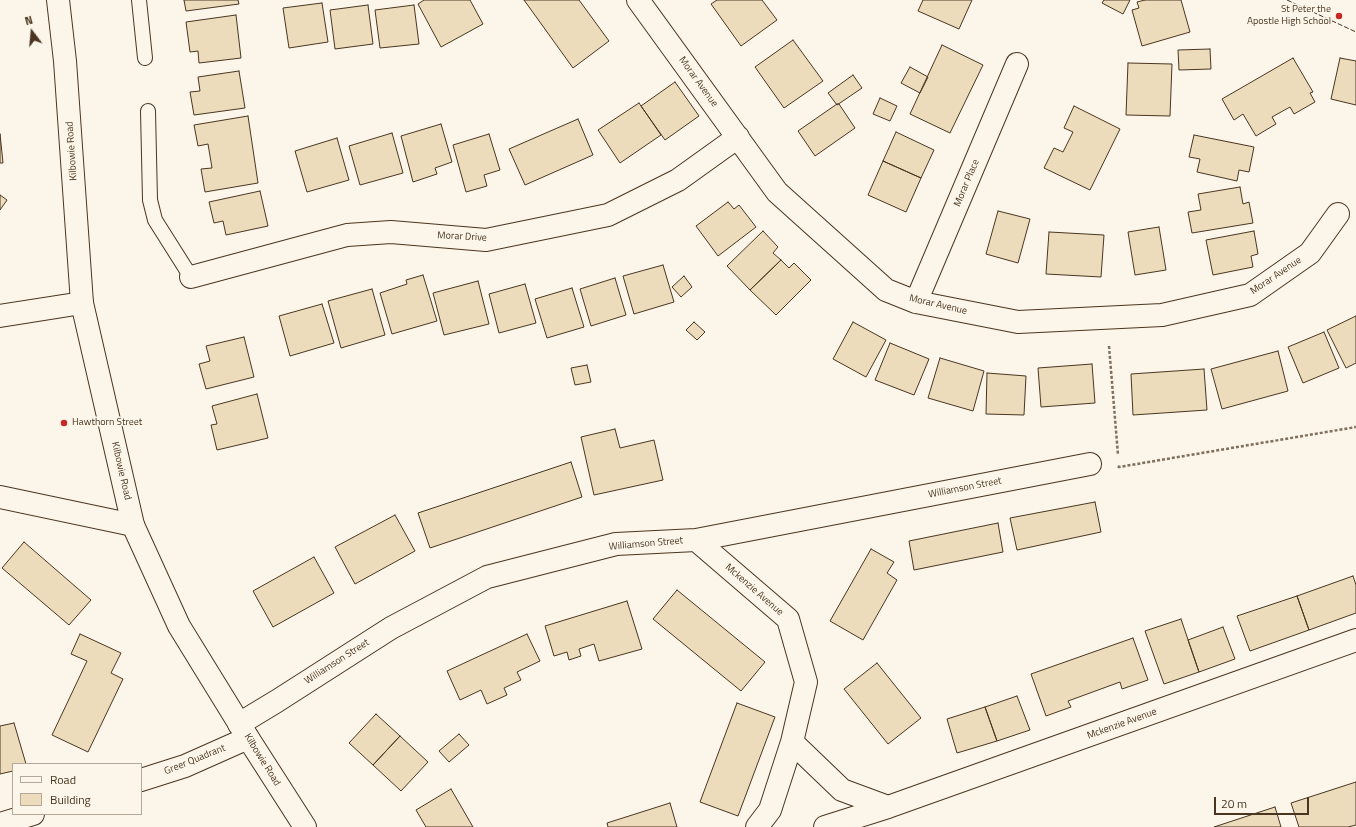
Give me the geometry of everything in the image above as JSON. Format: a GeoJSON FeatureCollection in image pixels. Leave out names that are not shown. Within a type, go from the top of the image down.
{"type":"FeatureCollection","features":[{"type":"Feature","properties":{"kind":"street","name":"Kilbowie Road"},"geometry":{"type":"LineString","coordinates":[[58,0],[66,68],[82,303],[133,525],[179,626],[305,827]]}},
{"type":"Feature","properties":{"kind":"street","name":"Morar Avenue"},"geometry":{"type":"LineString","coordinates":[[638,0],[738,136],[777,192],[886,290],[916,302],[1018,322],[1162,315],[1250,295],[1310,253],[1338,214]]}},
{"type":"Feature","properties":{"kind":"street","name":"Morar Place"},"geometry":{"type":"LineString","coordinates":[[916,302],[1017,64]]}},
{"type":"Feature","properties":{"kind":"street","name":"Morar Drive"},"geometry":{"type":"LineString","coordinates":[[191,277],[347,235],[391,232],[486,240],[608,215],[678,180],[738,136]]}},
{"type":"Feature","properties":{"kind":"street"},"geometry":{"type":"LineString","coordinates":[[0,316],[82,303]]}},
{"type":"Feature","properties":{"kind":"street","name":"Williamson Street"},"geometry":{"type":"LineString","coordinates":[[244,731],[277,701],[390,628],[487,577],[616,544],[696,540],[1090,464]]}},
{"type":"Feature","properties":{"kind":"street"},"geometry":{"type":"LineString","coordinates":[[0,498],[133,525]]}},
{"type":"Feature","properties":{"kind":"street","name":"Mckenzie Avenue"},"geometry":{"type":"LineString","coordinates":[[696,540],[788,619],[806,682],[792,742],[770,810],[757,827]]}},
{"type":"Feature","properties":{"kind":"street","name":"Mckenzie Avenue"},"geometry":{"type":"LineString","coordinates":[[825,827],[888,807],[1356,640]]}},
{"type":"Feature","properties":{"kind":"street","name":"Greer Quadrant"},"geometry":{"type":"LineString","coordinates":[[142,780],[185,766],[244,731]]}},
{"type":"Feature","properties":{"kind":"street"},"geometry":{"type":"LineString","coordinates":[[792,742],[842,790],[888,807]]}},
{"type":"Feature","properties":{"kind":"street"},"geometry":{"type":"LineString","coordinates":[[0,824],[30,815]]}},
{"type":"Feature","properties":{"kind":"lane"},"geometry":{"type":"LineString","coordinates":[[139,0],[145,58]]}},
{"type":"Feature","properties":{"kind":"lane"},"geometry":{"type":"LineString","coordinates":[[148,111],[150,200],[155,220],[191,277]]}},
{"type":"Feature","properties":{"kind":"path"},"geometry":{"type":"LineString","coordinates":[[1107,318],[1119,467],[1356,427]]}},
{"type":"Feature","properties":{"kind":"building"},"geometry":{"type":"Polygon","coordinates":[[[184,0],[238,0],[239,4],[186,11],[184,0]]]}},
{"type":"Feature","properties":{"kind":"building"},"geometry":{"type":"Polygon","coordinates":[[[424,0],[470,0],[483,24],[441,47],[418,4],[424,0]]]}},
{"type":"Feature","properties":{"kind":"building"},"geometry":{"type":"Polygon","coordinates":[[[524,0],[579,0],[609,41],[573,68],[524,0]]]}},
{"type":"Feature","properties":{"kind":"building"},"geometry":{"type":"Polygon","coordinates":[[[717,0],[762,0],[777,20],[741,46],[711,4],[717,0]]]}},
{"type":"Feature","properties":{"kind":"building"},"geometry":{"type":"Polygon","coordinates":[[[923,0],[972,0],[959,29],[918,11],[923,0]]]}},
{"type":"Feature","properties":{"kind":"building"},"geometry":{"type":"Polygon","coordinates":[[[1104,0],[1130,0],[1123,14],[1102,3],[1104,0]]]}},
{"type":"Feature","properties":{"kind":"building"},"geometry":{"type":"Polygon","coordinates":[[[1145,0],[1181,0],[1190,32],[1142,46],[1132,10],[1139,8],[1137,2],[1145,0]]]}},
{"type":"Feature","properties":{"kind":"building"},"geometry":{"type":"Polygon","coordinates":[[[322,3],[328,42],[289,48],[283,8],[322,3]]]}},
{"type":"Feature","properties":{"kind":"building"},"geometry":{"type":"Polygon","coordinates":[[[368,5],[373,44],[335,49],[330,10],[368,5]]]}},
{"type":"Feature","properties":{"kind":"building"},"geometry":{"type":"Polygon","coordinates":[[[414,5],[419,44],[380,48],[375,10],[414,5]]]}},
{"type":"Feature","properties":{"kind":"building"},"geometry":{"type":"Polygon","coordinates":[[[236,15],[241,58],[199,63],[198,51],[190,52],[186,22],[236,15]]]}},
{"type":"Feature","properties":{"kind":"building"},"geometry":{"type":"Polygon","coordinates":[[[793,40],[823,81],[784,108],[755,67],[793,40]]]}},
{"type":"Feature","properties":{"kind":"building"},"geometry":{"type":"Polygon","coordinates":[[[942,45],[983,65],[950,133],[910,114],[942,45]]]}},
{"type":"Feature","properties":{"kind":"building"},"geometry":{"type":"Polygon","coordinates":[[[1210,49],[1211,69],[1179,70],[1178,50],[1210,49]]]}},
{"type":"Feature","properties":{"kind":"building"},"geometry":{"type":"Polygon","coordinates":[[[1293,58],[1313,92],[1310,93],[1315,102],[1294,114],[1290,107],[1272,117],[1276,124],[1256,136],[1243,114],[1234,120],[1222,99],[1293,58]]]}},
{"type":"Feature","properties":{"kind":"building"},"geometry":{"type":"Polygon","coordinates":[[[1340,58],[1356,61],[1356,105],[1331,99],[1340,58]]]}},
{"type":"Feature","properties":{"kind":"building"},"geometry":{"type":"Polygon","coordinates":[[[1128,63],[1172,64],[1170,116],[1126,115],[1128,63]]]}},
{"type":"Feature","properties":{"kind":"building"},"geometry":{"type":"Polygon","coordinates":[[[910,67],[928,77],[920,93],[901,83],[910,67]]]}},
{"type":"Feature","properties":{"kind":"building"},"geometry":{"type":"Polygon","coordinates":[[[239,71],[245,108],[194,115],[190,92],[200,91],[198,77],[239,71]]]}},
{"type":"Feature","properties":{"kind":"building"},"geometry":{"type":"Polygon","coordinates":[[[853,75],[862,88],[837,105],[828,93],[853,75]]]}},
{"type":"Feature","properties":{"kind":"building"},"geometry":{"type":"Polygon","coordinates":[[[675,82],[699,116],[665,140],[641,106],[675,82]]]}},
{"type":"Feature","properties":{"kind":"building"},"geometry":{"type":"Polygon","coordinates":[[[880,98],[897,106],[890,121],[873,114],[880,98]]]}},
{"type":"Feature","properties":{"kind":"building"},"geometry":{"type":"Polygon","coordinates":[[[639,103],[661,135],[620,163],[598,130],[639,103]]]}},
{"type":"Feature","properties":{"kind":"building"},"geometry":{"type":"Polygon","coordinates":[[[839,104],[855,128],[815,156],[798,131],[839,104]]]}},
{"type":"Feature","properties":{"kind":"building"},"geometry":{"type":"Polygon","coordinates":[[[1074,106],[1120,129],[1090,190],[1044,168],[1054,148],[1063,152],[1073,132],[1064,128],[1074,106]]]}},
{"type":"Feature","properties":{"kind":"building"},"geometry":{"type":"Polygon","coordinates":[[[248,116],[258,183],[205,192],[201,169],[212,168],[208,144],[198,146],[194,125],[248,116]]]}},
{"type":"Feature","properties":{"kind":"building"},"geometry":{"type":"Polygon","coordinates":[[[578,119],[593,155],[525,185],[509,149],[578,119]]]}},
{"type":"Feature","properties":{"kind":"building"},"geometry":{"type":"Polygon","coordinates":[[[441,124],[452,162],[435,168],[437,174],[413,182],[401,136],[441,124]]]}},
{"type":"Feature","properties":{"kind":"building"},"geometry":{"type":"Polygon","coordinates":[[[896,132],[934,150],[921,178],[883,161],[896,132]]]}},
{"type":"Feature","properties":{"kind":"building"},"geometry":{"type":"Polygon","coordinates":[[[392,133],[403,173],[360,185],[349,146],[392,133]]]}},
{"type":"Feature","properties":{"kind":"building"},"geometry":{"type":"Polygon","coordinates":[[[0,134],[3,163],[0,163],[0,134]]]}},
{"type":"Feature","properties":{"kind":"building"},"geometry":{"type":"Polygon","coordinates":[[[489,134],[500,170],[484,175],[487,186],[466,192],[453,145],[489,134]]]}},
{"type":"Feature","properties":{"kind":"building"},"geometry":{"type":"Polygon","coordinates":[[[1194,135],[1254,147],[1249,172],[1239,170],[1237,181],[1197,172],[1200,159],[1189,157],[1194,135]]]}},
{"type":"Feature","properties":{"kind":"building"},"geometry":{"type":"Polygon","coordinates":[[[337,138],[349,180],[307,192],[295,151],[337,138]]]}},
{"type":"Feature","properties":{"kind":"building"},"geometry":{"type":"Polygon","coordinates":[[[883,161],[921,178],[906,212],[868,195],[883,161]]]}},
{"type":"Feature","properties":{"kind":"building"},"geometry":{"type":"Polygon","coordinates":[[[1240,187],[1243,204],[1249,202],[1253,223],[1192,233],[1188,212],[1201,210],[1198,194],[1240,187]]]}},
{"type":"Feature","properties":{"kind":"building"},"geometry":{"type":"Polygon","coordinates":[[[260,191],[268,226],[226,235],[223,221],[214,223],[209,202],[260,191]]]}},
{"type":"Feature","properties":{"kind":"building"},"geometry":{"type":"Polygon","coordinates":[[[0,195],[7,200],[0,210],[0,195]]]}},
{"type":"Feature","properties":{"kind":"building"},"geometry":{"type":"Polygon","coordinates":[[[728,202],[734,209],[739,205],[756,227],[718,256],[696,226],[728,202]]]}},
{"type":"Feature","properties":{"kind":"building"},"geometry":{"type":"Polygon","coordinates":[[[998,211],[1030,219],[1018,263],[986,254],[998,211]]]}},
{"type":"Feature","properties":{"kind":"building"},"geometry":{"type":"Polygon","coordinates":[[[1159,227],[1166,270],[1135,275],[1128,232],[1159,227]]]}},
{"type":"Feature","properties":{"kind":"building"},"geometry":{"type":"Polygon","coordinates":[[[763,231],[778,247],[773,253],[781,260],[750,290],[727,266],[763,231]]]}},
{"type":"Feature","properties":{"kind":"building"},"geometry":{"type":"Polygon","coordinates":[[[1254,231],[1258,254],[1251,256],[1253,267],[1213,275],[1206,240],[1254,231]]]}},
{"type":"Feature","properties":{"kind":"building"},"geometry":{"type":"Polygon","coordinates":[[[1049,232],[1104,235],[1101,277],[1046,274],[1049,232]]]}},
{"type":"Feature","properties":{"kind":"building"},"geometry":{"type":"Polygon","coordinates":[[[781,260],[789,268],[794,263],[811,280],[776,315],[750,290],[781,260]]]}},
{"type":"Feature","properties":{"kind":"building"},"geometry":{"type":"Polygon","coordinates":[[[663,265],[674,302],[634,314],[623,276],[663,265]]]}},
{"type":"Feature","properties":{"kind":"building"},"geometry":{"type":"Polygon","coordinates":[[[423,275],[437,321],[392,334],[380,293],[407,284],[406,280],[423,275]]]}},
{"type":"Feature","properties":{"kind":"building"},"geometry":{"type":"Polygon","coordinates":[[[684,276],[692,287],[681,297],[672,287],[684,276]]]}},
{"type":"Feature","properties":{"kind":"building"},"geometry":{"type":"Polygon","coordinates":[[[615,278],[626,315],[591,326],[580,289],[615,278]]]}},
{"type":"Feature","properties":{"kind":"building"},"geometry":{"type":"Polygon","coordinates":[[[478,281],[489,324],[444,335],[433,293],[478,281]]]}},
{"type":"Feature","properties":{"kind":"building"},"geometry":{"type":"Polygon","coordinates":[[[525,284],[536,323],[499,333],[489,294],[525,284]]]}},
{"type":"Feature","properties":{"kind":"building"},"geometry":{"type":"Polygon","coordinates":[[[572,288],[584,327],[547,338],[535,299],[572,288]]]}},
{"type":"Feature","properties":{"kind":"building"},"geometry":{"type":"Polygon","coordinates":[[[372,289],[385,335],[341,348],[328,301],[372,289]]]}},
{"type":"Feature","properties":{"kind":"building"},"geometry":{"type":"Polygon","coordinates":[[[322,304],[334,343],[290,356],[279,316],[322,304]]]}},
{"type":"Feature","properties":{"kind":"building"},"geometry":{"type":"Polygon","coordinates":[[[1356,316],[1356,363],[1346,368],[1327,330],[1356,316]]]}},
{"type":"Feature","properties":{"kind":"building"},"geometry":{"type":"Polygon","coordinates":[[[694,322],[705,332],[697,340],[686,330],[694,322]]]}},
{"type":"Feature","properties":{"kind":"building"},"geometry":{"type":"Polygon","coordinates":[[[853,322],[886,340],[866,377],[833,359],[853,322]]]}},
{"type":"Feature","properties":{"kind":"building"},"geometry":{"type":"Polygon","coordinates":[[[1324,332],[1339,368],[1303,383],[1288,347],[1324,332]]]}},
{"type":"Feature","properties":{"kind":"building"},"geometry":{"type":"Polygon","coordinates":[[[244,337],[254,377],[206,389],[199,364],[210,361],[206,346],[244,337]]]}},
{"type":"Feature","properties":{"kind":"building"},"geometry":{"type":"Polygon","coordinates":[[[890,343],[929,359],[914,395],[875,380],[890,343]]]}},
{"type":"Feature","properties":{"kind":"building"},"geometry":{"type":"Polygon","coordinates":[[[1278,351],[1288,391],[1222,409],[1211,369],[1278,351]]]}},
{"type":"Feature","properties":{"kind":"building"},"geometry":{"type":"Polygon","coordinates":[[[940,358],[984,371],[973,411],[928,398],[940,358]]]}},
{"type":"Feature","properties":{"kind":"building"},"geometry":{"type":"Polygon","coordinates":[[[1092,364],[1095,403],[1041,407],[1038,368],[1092,364]]]}},
{"type":"Feature","properties":{"kind":"building"},"geometry":{"type":"Polygon","coordinates":[[[587,365],[591,382],[575,385],[571,368],[587,365]]]}},
{"type":"Feature","properties":{"kind":"building"},"geometry":{"type":"Polygon","coordinates":[[[1204,369],[1207,410],[1133,415],[1131,374],[1204,369]]]}},
{"type":"Feature","properties":{"kind":"building"},"geometry":{"type":"Polygon","coordinates":[[[987,373],[1026,376],[1024,415],[986,414],[987,373]]]}},
{"type":"Feature","properties":{"kind":"building"},"geometry":{"type":"Polygon","coordinates":[[[257,394],[268,438],[217,450],[211,425],[217,424],[212,406],[257,394]]]}},
{"type":"Feature","properties":{"kind":"building"},"geometry":{"type":"Polygon","coordinates":[[[615,429],[620,448],[654,440],[663,480],[594,495],[581,437],[615,429]]]}},
{"type":"Feature","properties":{"kind":"building"},"geometry":{"type":"Polygon","coordinates":[[[571,462],[582,497],[430,548],[418,513],[571,462]]]}},
{"type":"Feature","properties":{"kind":"building"},"geometry":{"type":"Polygon","coordinates":[[[1095,502],[1101,532],[1017,550],[1010,518],[1095,502]]]}},
{"type":"Feature","properties":{"kind":"building"},"geometry":{"type":"Polygon","coordinates":[[[395,515],[415,551],[355,584],[335,547],[395,515]]]}},
{"type":"Feature","properties":{"kind":"building"},"geometry":{"type":"Polygon","coordinates":[[[998,523],[1003,552],[914,570],[909,541],[998,523]]]}},
{"type":"Feature","properties":{"kind":"building"},"geometry":{"type":"Polygon","coordinates":[[[24,542],[91,600],[69,625],[2,568],[24,542]]]}},
{"type":"Feature","properties":{"kind":"building"},"geometry":{"type":"Polygon","coordinates":[[[871,549],[894,562],[887,573],[897,580],[863,640],[830,621],[871,549]]]}},
{"type":"Feature","properties":{"kind":"building"},"geometry":{"type":"Polygon","coordinates":[[[314,557],[334,593],[273,627],[253,591],[314,557]]]}},
{"type":"Feature","properties":{"kind":"building"},"geometry":{"type":"Polygon","coordinates":[[[1353,576],[1356,585],[1356,613],[1309,630],[1297,596],[1353,576]]]}},
{"type":"Feature","properties":{"kind":"building"},"geometry":{"type":"Polygon","coordinates":[[[677,590],[765,662],[741,691],[653,619],[677,590]]]}},
{"type":"Feature","properties":{"kind":"building"},"geometry":{"type":"Polygon","coordinates":[[[1297,596],[1309,630],[1250,651],[1237,616],[1297,596]]]}},
{"type":"Feature","properties":{"kind":"building"},"geometry":{"type":"Polygon","coordinates":[[[627,601],[642,649],[599,661],[594,644],[579,649],[581,656],[569,660],[567,652],[554,656],[545,626],[627,601]]]}},
{"type":"Feature","properties":{"kind":"building"},"geometry":{"type":"Polygon","coordinates":[[[1181,619],[1199,672],[1164,684],[1145,631],[1181,619]]]}},
{"type":"Feature","properties":{"kind":"building"},"geometry":{"type":"Polygon","coordinates":[[[1223,627],[1235,659],[1199,672],[1188,640],[1223,627]]]}},
{"type":"Feature","properties":{"kind":"building"},"geometry":{"type":"Polygon","coordinates":[[[80,634],[121,653],[111,673],[123,679],[88,752],[52,735],[87,661],[71,654],[80,634]]]}},
{"type":"Feature","properties":{"kind":"building"},"geometry":{"type":"Polygon","coordinates":[[[527,634],[540,661],[517,672],[521,680],[504,688],[507,695],[487,704],[481,690],[460,700],[447,671],[527,634]]]}},
{"type":"Feature","properties":{"kind":"building"},"geometry":{"type":"Polygon","coordinates":[[[1133,638],[1148,680],[1122,689],[1120,682],[1068,701],[1071,707],[1046,716],[1031,674],[1133,638]]]}},
{"type":"Feature","properties":{"kind":"building"},"geometry":{"type":"Polygon","coordinates":[[[877,663],[921,718],[888,744],[844,689],[877,663]]]}},
{"type":"Feature","properties":{"kind":"building"},"geometry":{"type":"Polygon","coordinates":[[[1017,696],[1030,730],[997,741],[985,707],[1017,696]]]}},
{"type":"Feature","properties":{"kind":"building"},"geometry":{"type":"Polygon","coordinates":[[[737,703],[775,717],[738,816],[700,802],[737,703]]]}},
{"type":"Feature","properties":{"kind":"building"},"geometry":{"type":"Polygon","coordinates":[[[985,707],[997,741],[957,753],[947,719],[985,707]]]}},
{"type":"Feature","properties":{"kind":"building"},"geometry":{"type":"Polygon","coordinates":[[[376,714],[400,736],[373,765],[349,743],[376,714]]]}},
{"type":"Feature","properties":{"kind":"building"},"geometry":{"type":"Polygon","coordinates":[[[14,723],[26,763],[12,763],[12,771],[0,774],[0,726],[14,723]]]}},
{"type":"Feature","properties":{"kind":"building"},"geometry":{"type":"Polygon","coordinates":[[[459,734],[469,745],[449,762],[439,751],[459,734]]]}},
{"type":"Feature","properties":{"kind":"building"},"geometry":{"type":"Polygon","coordinates":[[[400,736],[428,762],[401,791],[373,765],[400,736]]]}},
{"type":"Feature","properties":{"kind":"building"},"geometry":{"type":"Polygon","coordinates":[[[1356,782],[1356,825],[1348,827],[1299,827],[1291,803],[1356,782]]]}},
{"type":"Feature","properties":{"kind":"building"},"geometry":{"type":"Polygon","coordinates":[[[451,789],[473,827],[426,827],[416,810],[451,789]]]}},
{"type":"Feature","properties":{"kind":"building"},"geometry":{"type":"Polygon","coordinates":[[[670,803],[677,827],[608,827],[607,823],[670,803]]]}},
{"type":"Feature","properties":{"kind":"building"},"geometry":{"type":"Polygon","coordinates":[[[1275,807],[1281,827],[1214,827],[1275,807]]]}},
{"type":"Feature","properties":{"kind":"fence"},"geometry":{"type":"LineString","coordinates":[[1287,0],[1356,32]]}},
{"type":"Feature","properties":{"kind":"place","name":"St Peter the Apostle High School"},"geometry":{"type":"Point","coordinates":[1339,16]}},
{"type":"Feature","properties":{"kind":"place","name":"Hawthorn Street"},"geometry":{"type":"Point","coordinates":[64,423]}}]}
